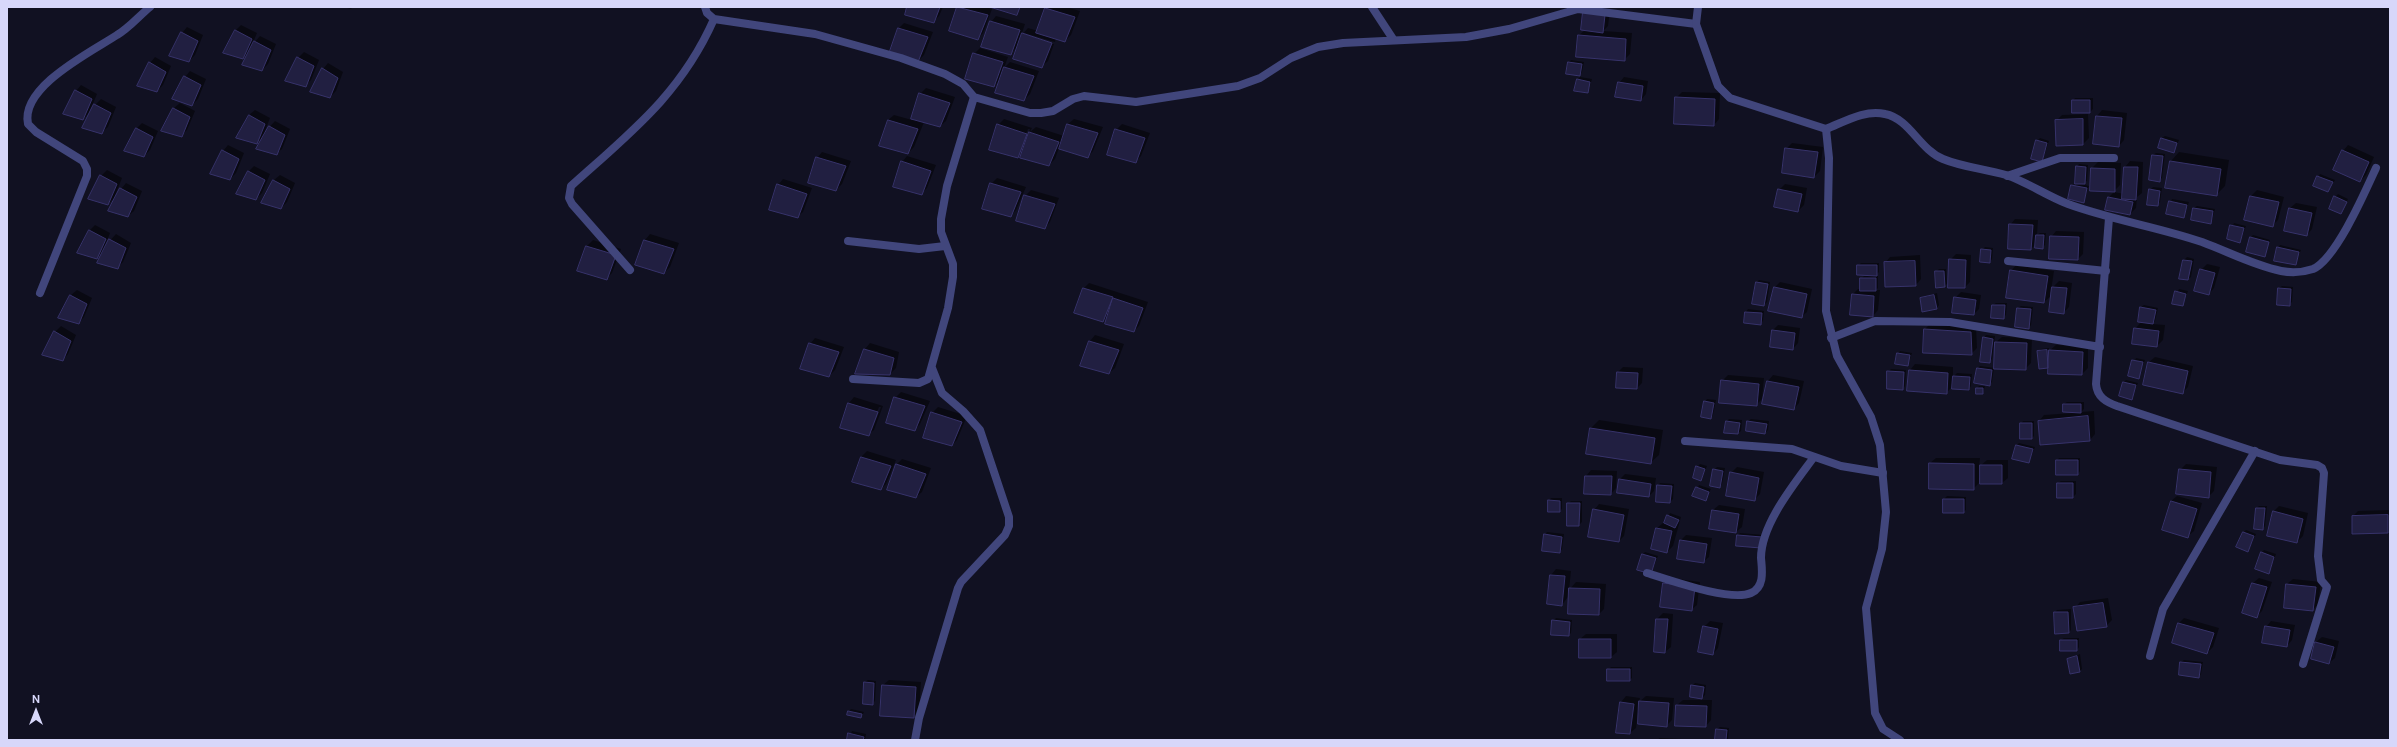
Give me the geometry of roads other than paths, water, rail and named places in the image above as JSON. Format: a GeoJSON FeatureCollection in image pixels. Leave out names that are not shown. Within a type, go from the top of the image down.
{"type":"FeatureCollection","features":[{"type":"Feature","properties":{"kind":"street"},"geometry":{"type":"LineString","coordinates":[[40,293],[87,176],[87,168],[83,161],[36,132],[28,124],[28,111],[40,89],[93,48],[118,35],[150,7]]}},
{"type":"Feature","properties":{"kind":"street"},"geometry":{"type":"LineString","coordinates":[[705,7],[707,13],[714,19],[815,34],[902,58],[945,74],[963,84],[974,97],[1036,113],[1053,111],[1073,99],[1084,96],[1136,102],[1238,86],[1260,78],[1291,58],[1318,47],[1343,43],[1393,39],[1466,37],[1509,29],[1584,8],[1696,24]]}},
{"type":"Feature","properties":{"kind":"street"},"geometry":{"type":"LineString","coordinates":[[1372,7],[1393,39]]}},
{"type":"Feature","properties":{"kind":"street"},"geometry":{"type":"LineString","coordinates":[[1698,7],[1696,24],[1718,86],[1730,98],[1826,129],[1867,113],[1884,113],[1902,122],[1927,150],[1943,159],[2007,176],[2040,193],[2109,218],[2202,242],[2256,265],[2283,272],[2300,272],[2313,269],[2324,263],[2352,217],[2376,168]]}},
{"type":"Feature","properties":{"kind":"street"},"geometry":{"type":"LineString","coordinates":[[630,270],[572,204],[569,198],[571,186],[657,108],[690,65],[703,45],[714,19]]}},
{"type":"Feature","properties":{"kind":"street"},"geometry":{"type":"LineString","coordinates":[[853,379],[918,383],[928,379],[954,277],[954,264],[945,246],[941,232],[941,219],[947,186],[974,97]]}},
{"type":"Feature","properties":{"kind":"street"},"geometry":{"type":"LineString","coordinates":[[1826,129],[1829,158],[1826,311],[1831,338],[1837,356],[1871,417],[1880,445],[1886,512],[1882,549],[1866,608],[1875,713],[1883,729],[1900,740]]}},
{"type":"Feature","properties":{"kind":"street"},"geometry":{"type":"LineString","coordinates":[[2007,176],[2060,158],[2114,158]]}},
{"type":"Feature","properties":{"kind":"street"},"geometry":{"type":"LineString","coordinates":[[2109,218],[2096,390],[2107,402],[2280,460],[2317,465],[2322,468],[2324,473],[2318,556],[2321,580],[2327,587],[2304,664]]}},
{"type":"Feature","properties":{"kind":"street"},"geometry":{"type":"LineString","coordinates":[[848,241],[919,249],[945,246]]}},
{"type":"Feature","properties":{"kind":"street"},"geometry":{"type":"LineString","coordinates":[[2008,261],[2106,271]]}},
{"type":"Feature","properties":{"kind":"street"},"geometry":{"type":"LineString","coordinates":[[1831,338],[1875,321],[1943,322],[2100,347]]}},
{"type":"Feature","properties":{"kind":"street"},"geometry":{"type":"LineString","coordinates":[[915,740],[919,718],[958,588],[961,582],[1005,535],[1009,526],[1009,517],[980,430],[963,411],[942,393],[932,368]]}},
{"type":"Feature","properties":{"kind":"street"},"geometry":{"type":"LineString","coordinates":[[1685,441],[1792,449],[1841,466],[1883,473]]}},
{"type":"Feature","properties":{"kind":"street"},"geometry":{"type":"LineString","coordinates":[[2150,656],[2163,609],[2255,451]]}},
{"type":"Feature","properties":{"kind":"street"},"geometry":{"type":"LineString","coordinates":[[1647,573],[1722,595],[1750,594],[1758,589],[1762,576],[1761,556],[1769,526],[1781,502],[1814,457]]}}]}
